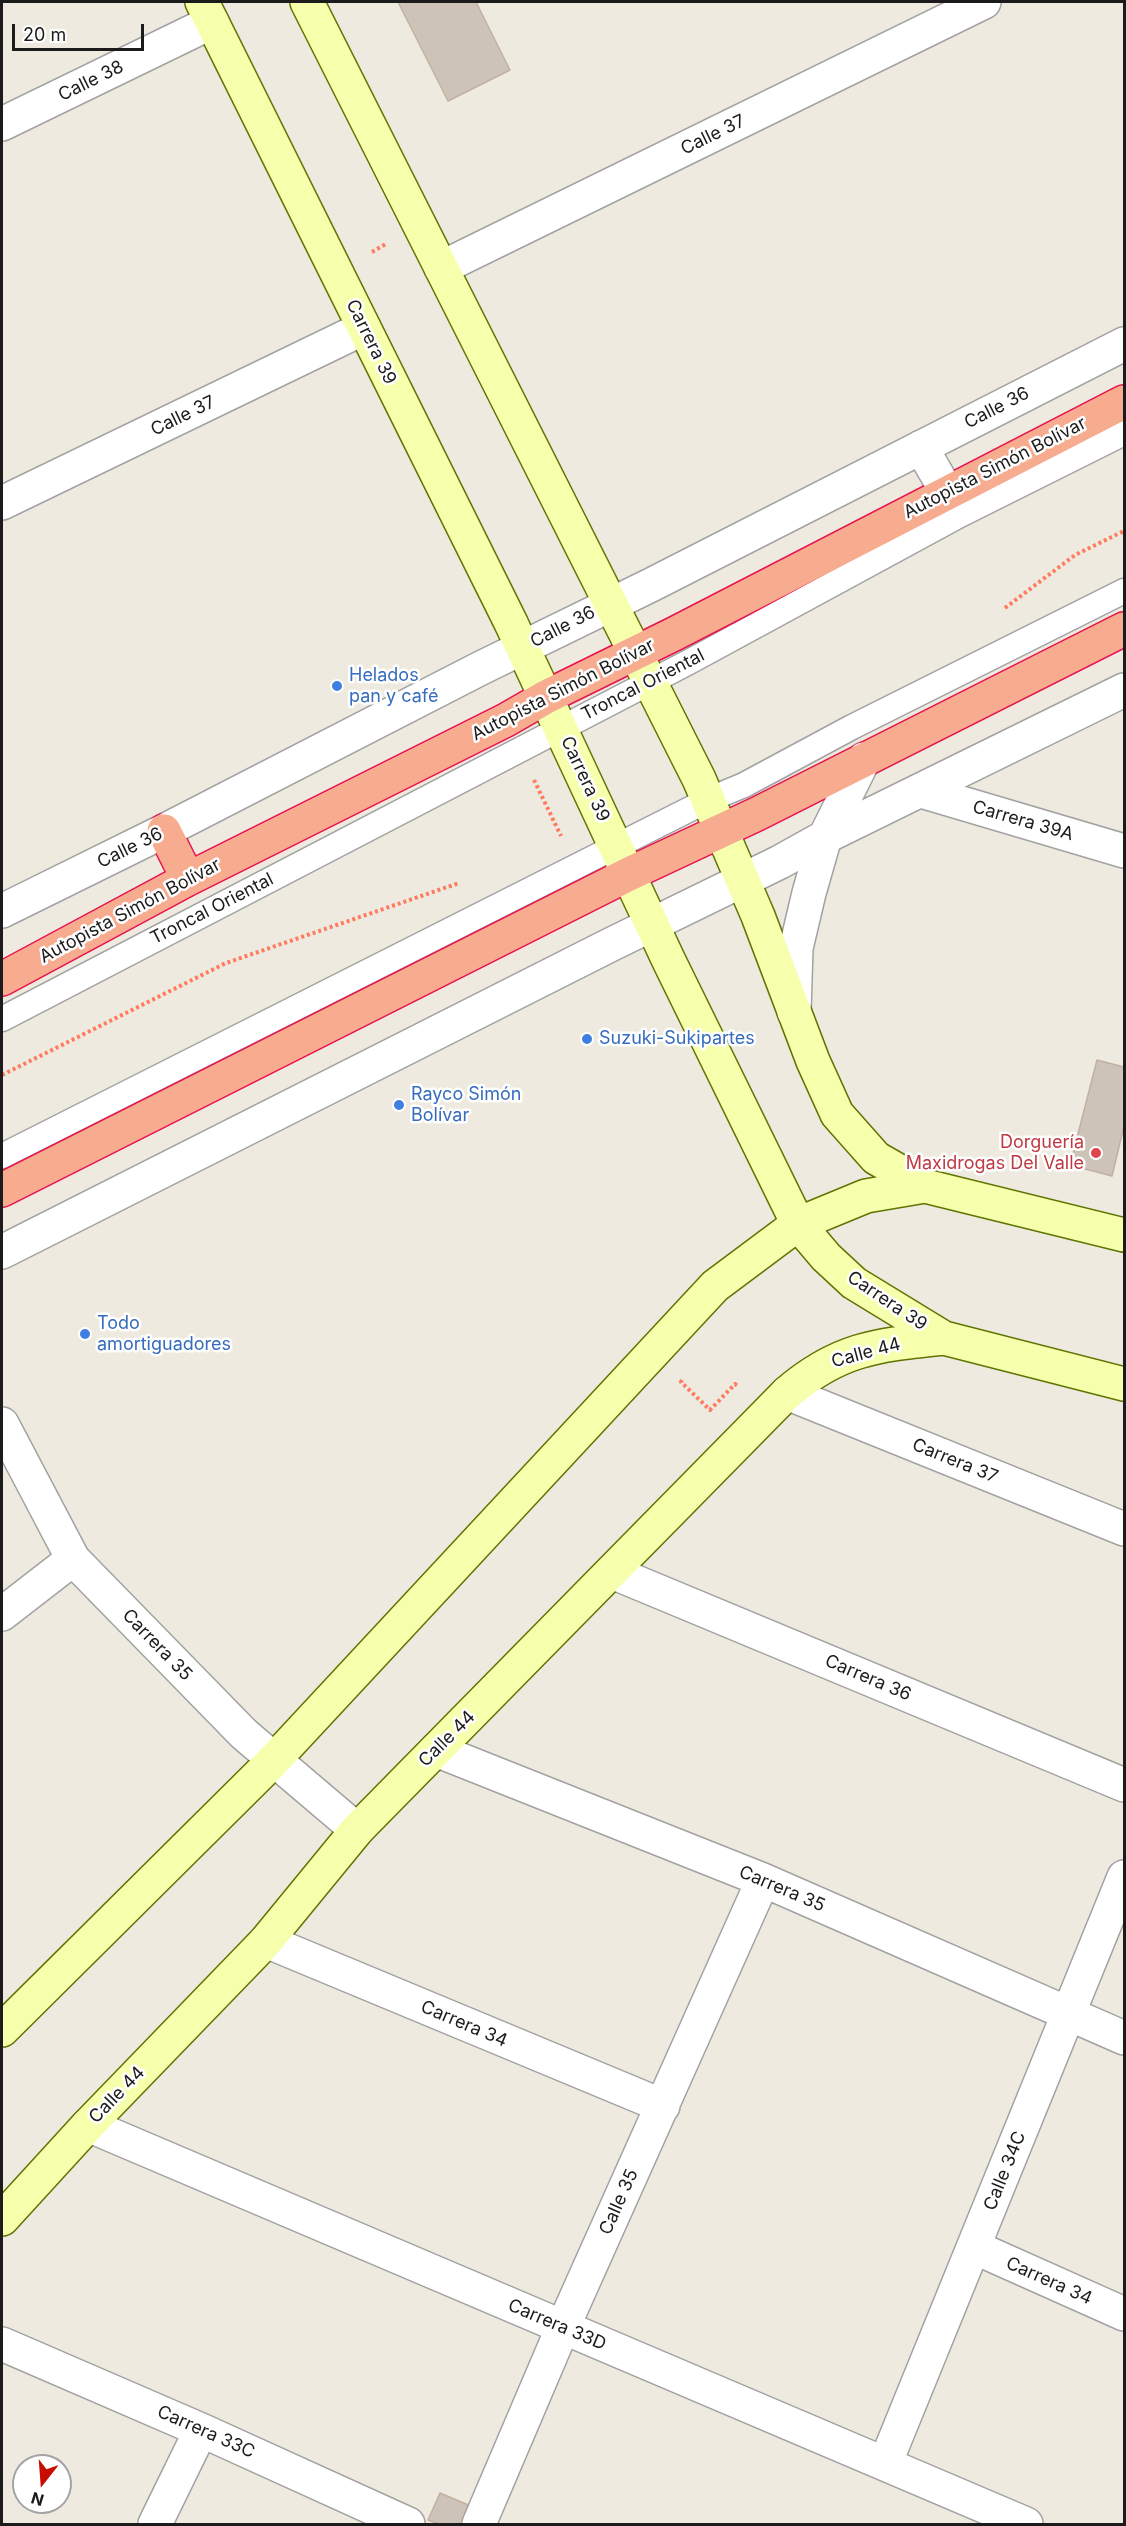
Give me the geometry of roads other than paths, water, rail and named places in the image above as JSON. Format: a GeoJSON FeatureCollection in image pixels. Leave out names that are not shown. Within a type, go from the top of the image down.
{"type":"FeatureCollection","features":[{"type":"Feature","properties":{"kind":"highway","name":"Autopista Simón Bolívar"},"geometry":{"type":"LineString","coordinates":[[2,979],[188,879],[506,720],[546,697],[1125,402]]}},
{"type":"Feature","properties":{"kind":"highway"},"geometry":{"type":"LineString","coordinates":[[2,1190],[714,815],[757,814],[1125,629]]}},
{"type":"Feature","properties":{"kind":"highway"},"geometry":{"type":"LineString","coordinates":[[164,831],[188,879]]}},
{"type":"Feature","properties":{"kind":"main road"},"geometry":{"type":"LineString","coordinates":[[307,2],[611,603],[714,815],[837,1114],[876,1158],[925,1186],[1125,1235]]}},
{"type":"Feature","properties":{"kind":"main road","name":"Carrera 39"},"geometry":{"type":"LineString","coordinates":[[207,12],[523,647],[652,924],[798,1224],[826,1257],[854,1283],[944,1338],[1125,1384]]}},
{"type":"Feature","properties":{"kind":"main road"},"geometry":{"type":"LineString","coordinates":[[2,2030],[274,1760],[715,1286],[798,1224],[866,1196],[925,1186]]}},
{"type":"Feature","properties":{"kind":"main road","name":"Calle 44"},"geometry":{"type":"LineString","coordinates":[[2,2219],[88,2124],[266,1941],[357,1830],[776,1404],[810,1373],[838,1358],[886,1344],[944,1338]]}},
{"type":"Feature","properties":{"kind":"street","name":"Calle 37"},"geometry":{"type":"LineString","coordinates":[[441,268],[984,2]]}},
{"type":"Feature","properties":{"kind":"street","name":"Calle 38"},"geometry":{"type":"LineString","coordinates":[[2,124],[207,12]]}},
{"type":"Feature","properties":{"kind":"street","name":"Calle 37"},"geometry":{"type":"LineString","coordinates":[[2,503],[364,328]]}},
{"type":"Feature","properties":{"kind":"street","name":"Calle 36"},"geometry":{"type":"LineString","coordinates":[[2,911],[1125,344]]}},
{"type":"Feature","properties":{"kind":"street"},"geometry":{"type":"LineString","coordinates":[[921,447],[947,492]]}},
{"type":"Feature","properties":{"kind":"street"},"geometry":{"type":"LineString","coordinates":[[2,1252],[652,924],[780,862],[825,837],[1125,690]]}},
{"type":"Feature","properties":{"kind":"street"},"geometry":{"type":"LineString","coordinates":[[795,1012],[796,948],[808,893],[825,837],[864,759]]}},
{"type":"Feature","properties":{"kind":"street","name":"Carrera 39A"},"geometry":{"type":"LineString","coordinates":[[921,791],[1125,851]]}},
{"type":"Feature","properties":{"kind":"street","name":"Carrera 37"},"geometry":{"type":"LineString","coordinates":[[776,1404],[1125,1529]]}},
{"type":"Feature","properties":{"kind":"street","name":"Carrera 35"},"geometry":{"type":"LineString","coordinates":[[2,1424],[73,1559],[244,1734],[357,1830]]}},
{"type":"Feature","properties":{"kind":"street"},"geometry":{"type":"LineString","coordinates":[[2,1614],[73,1559]]}},
{"type":"Feature","properties":{"kind":"street","name":"Carrera 36"},"geometry":{"type":"LineString","coordinates":[[612,1572],[1125,1785]]}},
{"type":"Feature","properties":{"kind":"street","name":"Carrera 35"},"geometry":{"type":"LineString","coordinates":[[436,1750],[763,1880],[1125,2038]]}},
{"type":"Feature","properties":{"kind":"street","name":"Calle 34C"},"geometry":{"type":"LineString","coordinates":[[885,2464],[1125,1877]]}},
{"type":"Feature","properties":{"kind":"street","name":"Calle 35"},"geometry":{"type":"LineString","coordinates":[[479,2524],[563,2327],[763,1880]]}},
{"type":"Feature","properties":{"kind":"street","name":"Carrera 34"},"geometry":{"type":"LineString","coordinates":[[266,1941],[663,2106]]}},
{"type":"Feature","properties":{"kind":"street","name":"Carrera 33D"},"geometry":{"type":"LineString","coordinates":[[88,2124],[1026,2524]]}},
{"type":"Feature","properties":{"kind":"street","name":"Carrera 34"},"geometry":{"type":"LineString","coordinates":[[974,2247],[1125,2314]]}},
{"type":"Feature","properties":{"kind":"street","name":"Carrera 33C"},"geometry":{"type":"LineString","coordinates":[[2,2344],[201,2430],[408,2524]]}},
{"type":"Feature","properties":{"kind":"street"},"geometry":{"type":"LineString","coordinates":[[155,2524],[201,2430]]}},
{"type":"Feature","properties":{"kind":"lane","name":"Troncal Oriental"},"geometry":{"type":"LineString","coordinates":[[2,1018],[687,663],[960,515],[1125,433]]}},
{"type":"Feature","properties":{"kind":"lane"},"geometry":{"type":"LineString","coordinates":[[714,815],[744,785],[852,727],[1125,591]]}},
{"type":"Feature","properties":{"kind":"lane"},"geometry":{"type":"LineString","coordinates":[[2,1156],[576,867],[623,861]]}},
{"type":"Feature","properties":{"kind":"place","name":"Helados pan y café"},"geometry":{"type":"Point","coordinates":[337,686]}},
{"type":"Feature","properties":{"kind":"place","name":"Suzuki-Sukipartes"},"geometry":{"type":"Point","coordinates":[587,1039]}},
{"type":"Feature","properties":{"kind":"place","name":"Rayco Simón Bolívar"},"geometry":{"type":"Point","coordinates":[399,1105]}},
{"type":"Feature","properties":{"kind":"place","name":"Dorguería Maxidrogas Del Valle"},"geometry":{"type":"Point","coordinates":[1096,1153]}},
{"type":"Feature","properties":{"kind":"place","name":"Todo amortiguadores"},"geometry":{"type":"Point","coordinates":[85,1334]}}]}
